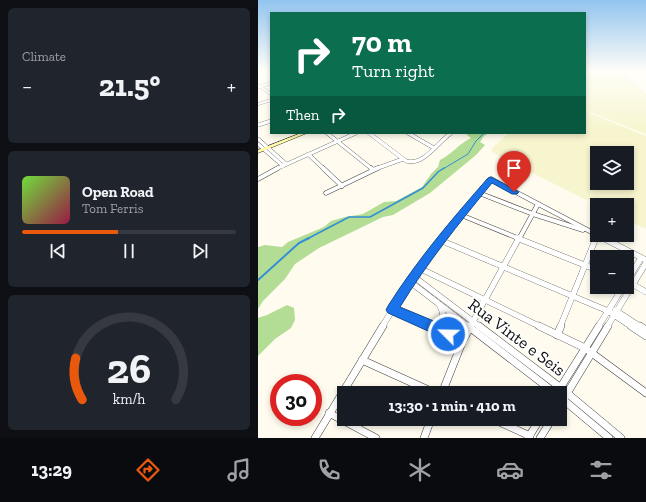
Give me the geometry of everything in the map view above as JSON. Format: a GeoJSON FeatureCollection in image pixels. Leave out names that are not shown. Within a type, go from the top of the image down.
{"type":"FeatureCollection","features":[{"type":"Feature","properties":{"kind":"main road"},"geometry":{"type":"LineString","coordinates":[[263,149],[298,134]]}},
{"type":"Feature","properties":{"kind":"main road"},"geometry":{"type":"LineString","coordinates":[[263,149],[301,134]]}},
{"type":"Feature","properties":{"kind":"street"},"geometry":{"type":"LineString","coordinates":[[258,103],[270,99]]}},
{"type":"Feature","properties":{"kind":"street"},"geometry":{"type":"LineString","coordinates":[[258,126],[270,122]]}},
{"type":"Feature","properties":{"kind":"street"},"geometry":{"type":"LineString","coordinates":[[328,134],[373,170]]}},
{"type":"Feature","properties":{"kind":"street"},"geometry":{"type":"LineString","coordinates":[[258,179],[284,165],[354,134]]}},
{"type":"Feature","properties":{"kind":"street"},"geometry":{"type":"LineString","coordinates":[[370,134],[410,163],[416,163],[449,134]]}},
{"type":"Feature","properties":{"kind":"street"},"geometry":{"type":"LineString","coordinates":[[410,134],[435,147]]}},
{"type":"Feature","properties":{"kind":"street"},"geometry":{"type":"LineString","coordinates":[[415,134],[435,147]]}},
{"type":"Feature","properties":{"kind":"street"},"geometry":{"type":"LineString","coordinates":[[258,139],[263,149]]}},
{"type":"Feature","properties":{"kind":"street"},"geometry":{"type":"LineString","coordinates":[[258,144],[284,165]]}},
{"type":"Feature","properties":{"kind":"street"},"geometry":{"type":"LineString","coordinates":[[308,154],[342,186]]}},
{"type":"Feature","properties":{"kind":"street"},"geometry":{"type":"LineString","coordinates":[[326,194],[373,170],[403,159]]}},
{"type":"Feature","properties":{"kind":"street"},"geometry":{"type":"LineString","coordinates":[[315,438],[411,279],[440,240],[491,180],[590,231]]}},
{"type":"Feature","properties":{"kind":"street"},"geometry":{"type":"LineString","coordinates":[[479,193],[533,214],[590,233]]}},
{"type":"Feature","properties":{"kind":"street"},"geometry":{"type":"LineString","coordinates":[[445,386],[463,340],[538,204]]}},
{"type":"Feature","properties":{"kind":"street"},"geometry":{"type":"LineString","coordinates":[[461,215],[590,267]]}},
{"type":"Feature","properties":{"kind":"street"},"geometry":{"type":"LineString","coordinates":[[440,240],[612,311],[646,330]]}},
{"type":"Feature","properties":{"kind":"street"},"geometry":{"type":"LineString","coordinates":[[557,335],[594,242]]}},
{"type":"Feature","properties":{"kind":"street"},"geometry":{"type":"LineString","coordinates":[[610,242],[644,260],[634,275]]}},
{"type":"Feature","properties":{"kind":"street"},"geometry":{"type":"LineString","coordinates":[[419,268],[585,348],[646,393]]}},
{"type":"Feature","properties":{"kind":"street","name":"Rua Vinte e Seis"},"geometry":{"type":"LineString","coordinates":[[411,279],[433,300],[471,325]]}},
{"type":"Feature","properties":{"kind":"street","name":"Rua Vinte e Seis"},"geometry":{"type":"LineString","coordinates":[[411,279],[550,386]]}},
{"type":"Feature","properties":{"kind":"street"},"geometry":{"type":"LineString","coordinates":[[634,286],[646,292]]}},
{"type":"Feature","properties":{"kind":"street"},"geometry":{"type":"LineString","coordinates":[[567,392],[591,353],[620,294]]}},
{"type":"Feature","properties":{"kind":"street"},"geometry":{"type":"LineString","coordinates":[[560,386],[622,294]]}},
{"type":"Feature","properties":{"kind":"street"},"geometry":{"type":"LineString","coordinates":[[424,323],[437,323],[443,316],[442,310],[433,300]]}},
{"type":"Feature","properties":{"kind":"street"},"geometry":{"type":"LineString","coordinates":[[392,310],[463,340]]}},
{"type":"Feature","properties":{"kind":"street"},"geometry":{"type":"LineString","coordinates":[[612,311],[646,336]]}},
{"type":"Feature","properties":{"kind":"street"},"geometry":{"type":"LineString","coordinates":[[362,360],[420,386]]}},
{"type":"Feature","properties":{"kind":"street","name":"Rua Vinte e Seis"},"geometry":{"type":"LineString","coordinates":[[567,402],[609,438]]}},
{"type":"Feature","properties":{"kind":"street","name":"Rua Vinte e Seis"},"geometry":{"type":"LineString","coordinates":[[567,402],[621,438]]}},
{"type":"Feature","properties":{"kind":"street"},"geometry":{"type":"LineString","coordinates":[[329,413],[376,438]]}},
{"type":"Feature","properties":{"kind":"street"},"geometry":{"type":"LineString","coordinates":[[424,438],[428,426]]}},
{"type":"Feature","properties":{"kind":"street"},"geometry":{"type":"LineString","coordinates":[[507,426],[529,437],[536,426]]}},
{"type":"Feature","properties":{"kind":"street"},"geometry":{"type":"LineString","coordinates":[[540,438],[548,426]]}},
{"type":"Feature","properties":{"kind":"shaded area"},"geometry":{"type":"Polygon","coordinates":[[[586,91],[644,91],[646,93],[646,134],[586,110],[586,91]]]}},
{"type":"Feature","properties":{"kind":"shaded area"},"geometry":{"type":"Polygon","coordinates":[[[586,111],[646,136],[646,229],[634,223],[634,198],[590,198],[590,202],[502,158],[491,151],[492,148],[508,134],[586,134],[586,111]]]}},
{"type":"Feature","properties":{"kind":"green space"},"geometry":{"type":"Polygon","coordinates":[[[466,134],[487,134],[480,142],[485,145],[476,155],[430,193],[393,215],[383,217],[319,248],[295,264],[285,279],[263,301],[258,309],[258,247],[265,245],[282,247],[288,242],[324,227],[331,221],[363,214],[384,202],[396,201],[422,187],[438,167],[440,160],[471,138],[466,134]]]}},
{"type":"Feature","properties":{"kind":"green space"},"geometry":{"type":"Polygon","coordinates":[[[287,305],[294,308],[295,320],[291,328],[275,339],[258,356],[258,318],[287,305]]]}},
{"type":"Feature","properties":{"kind":"waterway"},"geometry":{"type":"LineString","coordinates":[[443,169],[468,154],[476,141],[483,134]]}},
{"type":"Feature","properties":{"kind":"waterway"},"geometry":{"type":"LineString","coordinates":[[307,239],[349,217],[370,217],[423,188],[438,172],[444,168]]}},
{"type":"Feature","properties":{"kind":"waterway"},"geometry":{"type":"LineString","coordinates":[[258,280],[299,243],[307,239]]}},
{"type":"Feature","properties":{"kind":"route"},"geometry":{"type":"LineString","coordinates":[[448,334],[392,310],[413,276],[440,240],[491,180],[514,192]]}}]}
